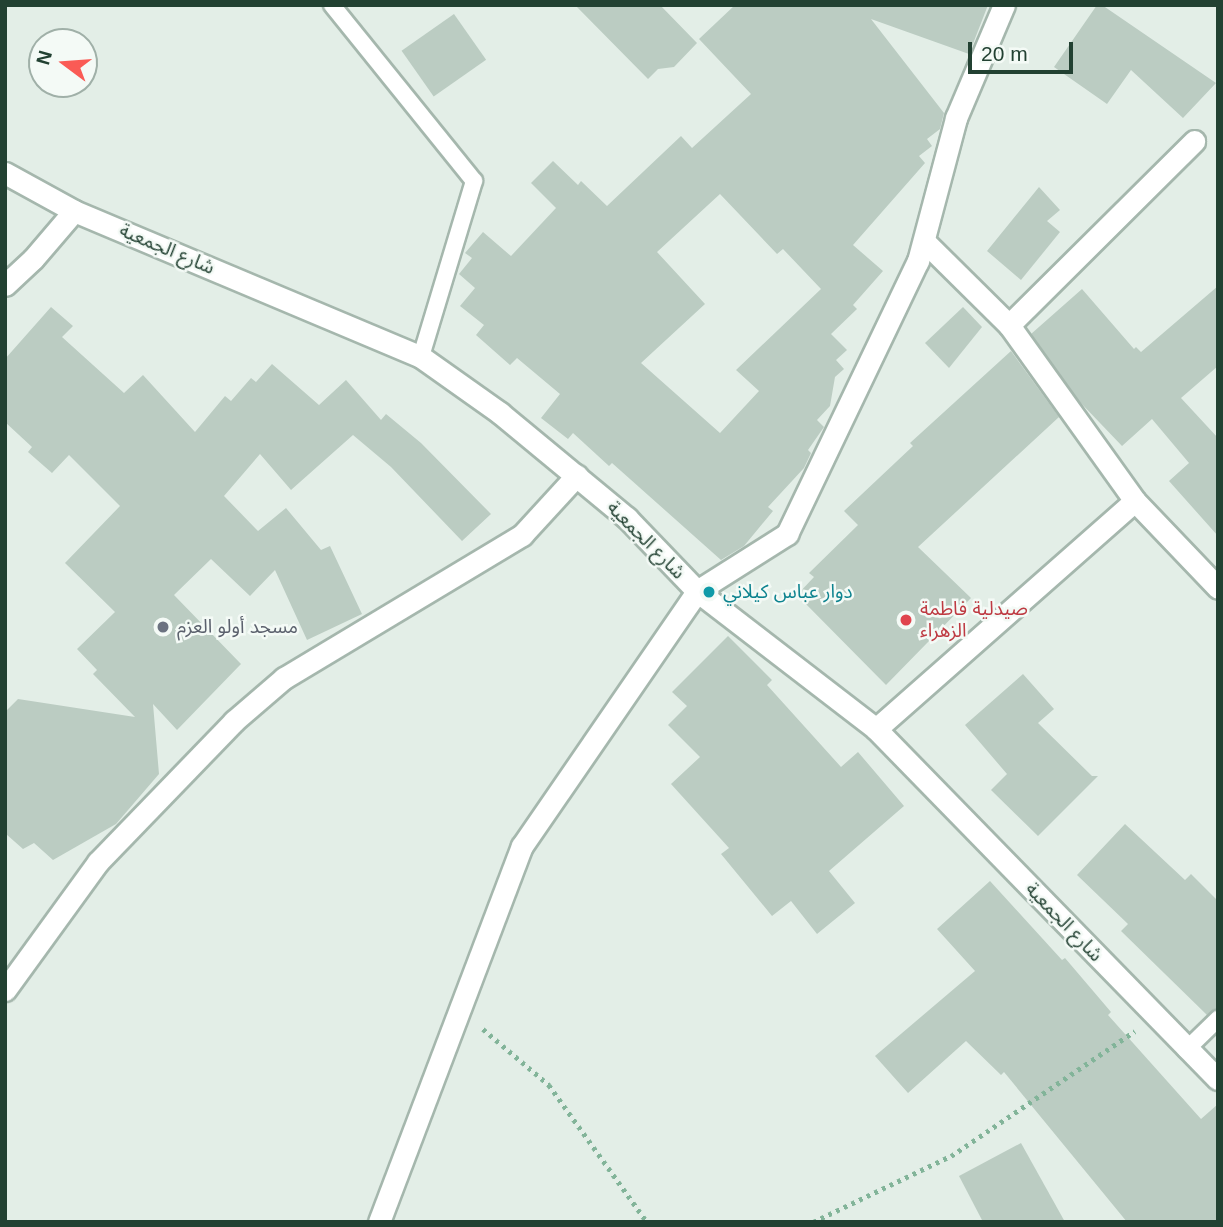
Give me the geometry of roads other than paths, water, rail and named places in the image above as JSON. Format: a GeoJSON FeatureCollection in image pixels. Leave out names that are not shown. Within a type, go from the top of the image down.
{"type":"FeatureCollection","features":[{"type":"Feature","properties":{"kind":"street"},"geometry":{"type":"LineString","coordinates":[[379,1222],[522,846],[697,591],[787,534],[925,242],[956,118],[1004,5]]}},
{"type":"Feature","properties":{"kind":"street"},"geometry":{"type":"LineString","coordinates":[[1009,325],[1194,141]]}},
{"type":"Feature","properties":{"kind":"street","name":"شارع الجمعية"},"geometry":{"type":"LineString","coordinates":[[5,173],[74,211],[421,357],[500,413],[628,517],[697,591],[876,729],[1186,1050],[1218,1079]]}},
{"type":"Feature","properties":{"kind":"street"},"geometry":{"type":"LineString","coordinates":[[5,285],[33,259],[74,211]]}},
{"type":"Feature","properties":{"kind":"street"},"geometry":{"type":"LineString","coordinates":[[925,242],[1009,325],[1135,500],[1218,589]]}},
{"type":"Feature","properties":{"kind":"street"},"geometry":{"type":"LineString","coordinates":[[5,990],[98,862],[234,721],[284,678],[522,535],[577,475]]}},
{"type":"Feature","properties":{"kind":"street"},"geometry":{"type":"LineString","coordinates":[[876,729],[1135,500]]}},
{"type":"Feature","properties":{"kind":"lane"},"geometry":{"type":"LineString","coordinates":[[331,5],[474,181],[421,357]]}},
{"type":"Feature","properties":{"kind":"lane"},"geometry":{"type":"LineString","coordinates":[[1186,1050],[1218,1019]]}},
{"type":"Feature","properties":{"kind":"place","name":"دوار عباس كيلاني"},"geometry":{"type":"Point","coordinates":[709,592]}},
{"type":"Feature","properties":{"kind":"place","name":"صيدلية فاطمة الزهراء"},"geometry":{"type":"Point","coordinates":[906,620]}},
{"type":"Feature","properties":{"kind":"place","name":"مسجد أولو العزم"},"geometry":{"type":"Point","coordinates":[163,627]}}]}
